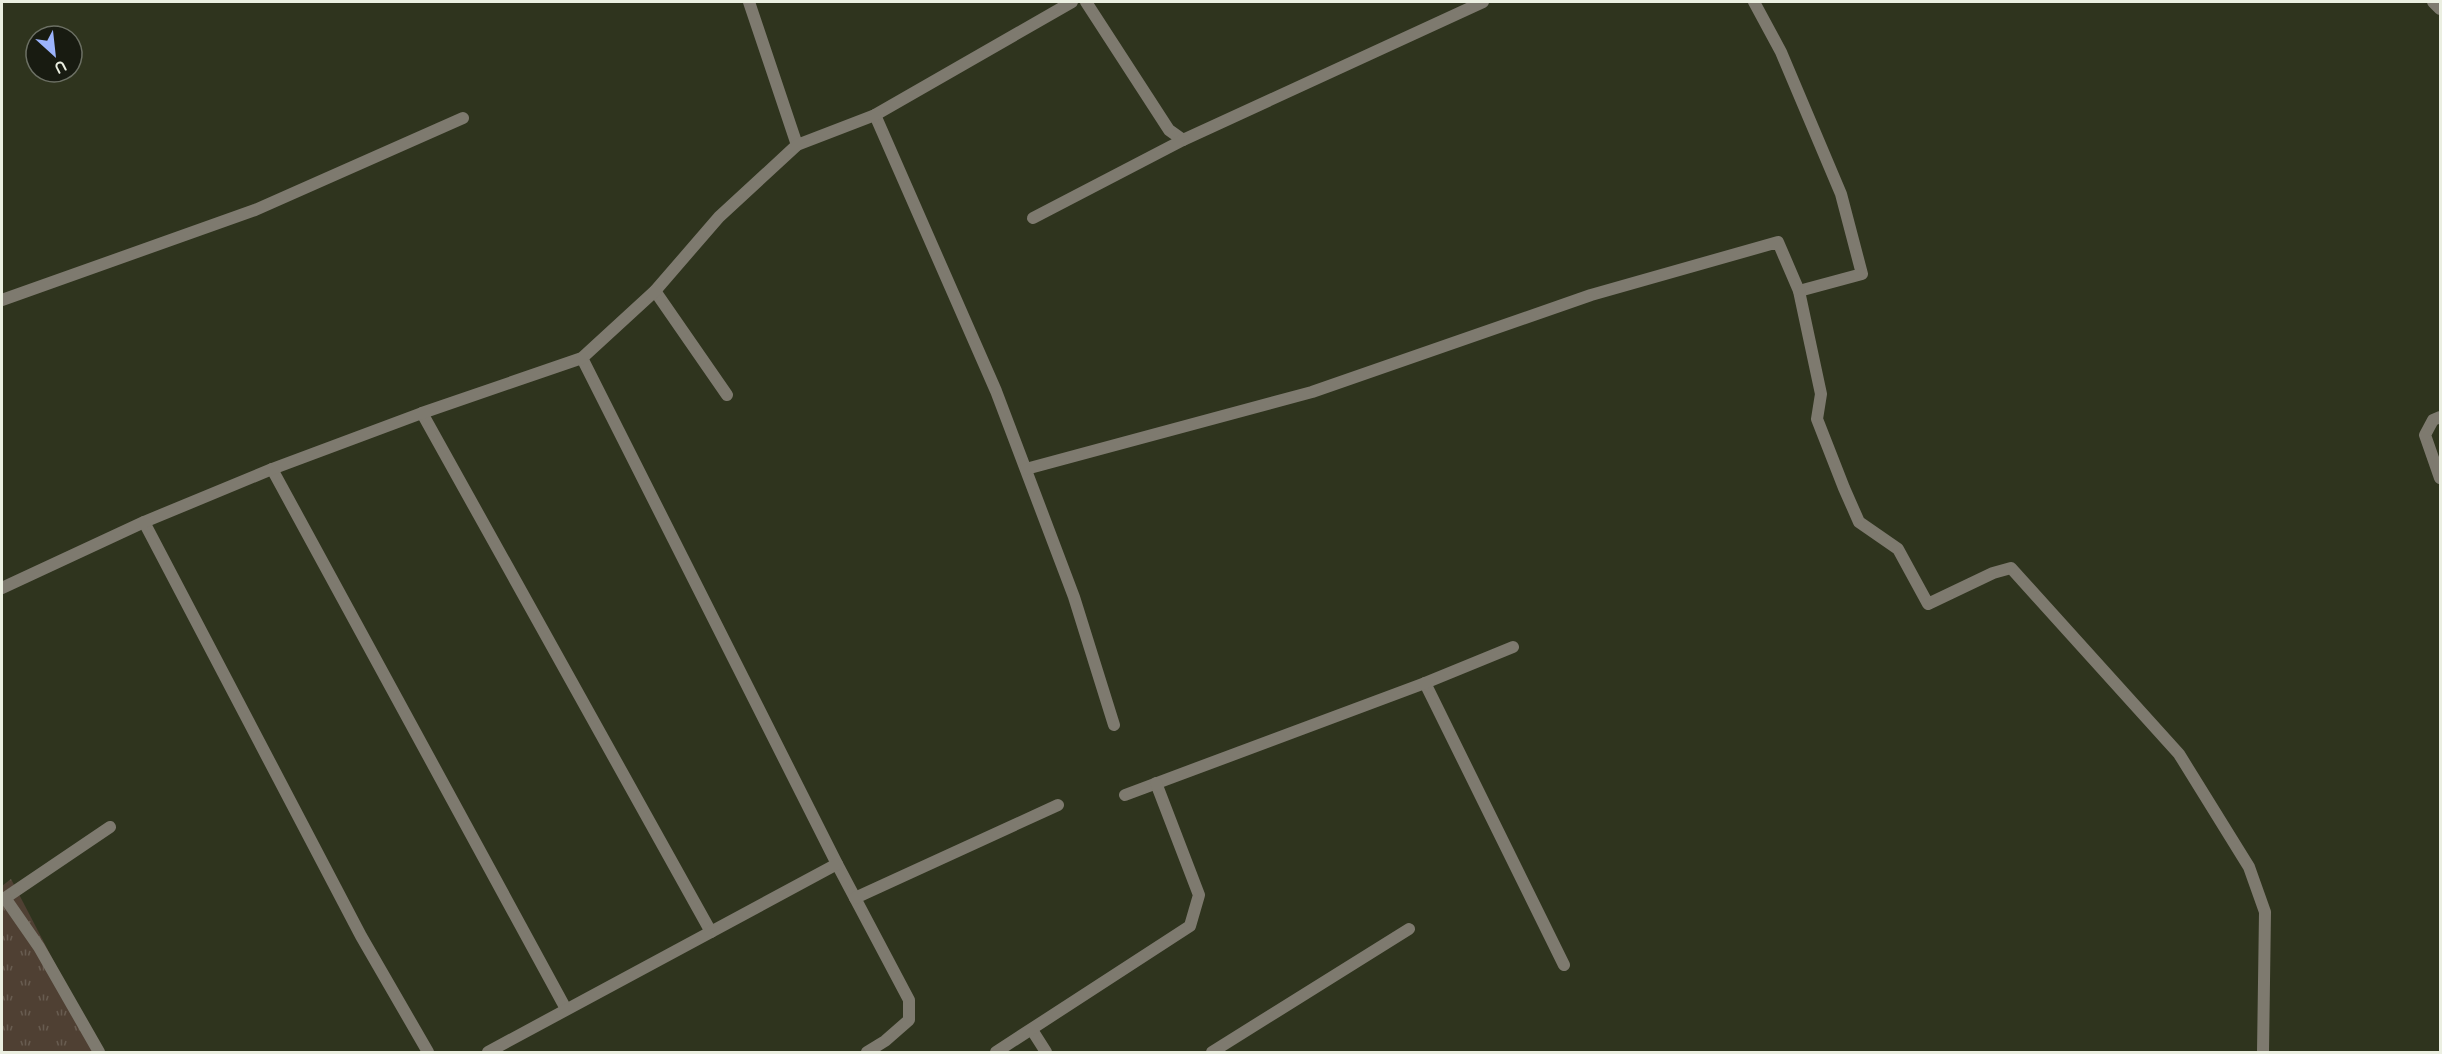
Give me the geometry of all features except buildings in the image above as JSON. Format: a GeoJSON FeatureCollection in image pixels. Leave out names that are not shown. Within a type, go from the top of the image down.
{"type":"FeatureCollection","features":[{"type":"Feature","properties":{"kind":"street"},"geometry":{"type":"LineString","coordinates":[[750,2],[797,146]]}},
{"type":"Feature","properties":{"kind":"street"},"geometry":{"type":"LineString","coordinates":[[2,588],[144,522],[272,469],[422,413],[582,358],[655,291],[719,217],[797,146],[875,115],[1072,2]]}},
{"type":"Feature","properties":{"kind":"street"},"geometry":{"type":"LineString","coordinates":[[1086,2],[1168,130],[1183,140]]}},
{"type":"Feature","properties":{"kind":"street"},"geometry":{"type":"LineString","coordinates":[[1033,218],[1183,140],[1483,2]]}},
{"type":"Feature","properties":{"kind":"street"},"geometry":{"type":"LineString","coordinates":[[1755,2],[1781,52],[1841,194],[1862,274],[1798,291]]}},
{"type":"Feature","properties":{"kind":"street"},"geometry":{"type":"LineString","coordinates":[[2433,2],[2440,9]]}},
{"type":"Feature","properties":{"kind":"street"},"geometry":{"type":"LineString","coordinates":[[875,115],[996,392],[1074,597],[1114,725]]}},
{"type":"Feature","properties":{"kind":"street"},"geometry":{"type":"LineString","coordinates":[[2,300],[255,210],[463,118]]}},
{"type":"Feature","properties":{"kind":"street"},"geometry":{"type":"LineString","coordinates":[[1026,469],[1312,392],[1590,295],[1779,242],[1798,291],[1821,394],[1817,419],[1860,522],[1898,549],[1928,604],[1993,573],[2011,568],[2179,754],[2249,867],[2265,912],[2263,1053]]}},
{"type":"Feature","properties":{"kind":"street"},"geometry":{"type":"LineString","coordinates":[[655,291],[727,395]]}},
{"type":"Feature","properties":{"kind":"street"},"geometry":{"type":"LineString","coordinates":[[582,358],[837,864],[909,1000],[909,1020],[867,1053]]}},
{"type":"Feature","properties":{"kind":"street"},"geometry":{"type":"LineString","coordinates":[[422,413],[711,932]]}},
{"type":"Feature","properties":{"kind":"street"},"geometry":{"type":"LineString","coordinates":[[2440,417],[2433,420],[2425,435],[2440,478]]}},
{"type":"Feature","properties":{"kind":"street"},"geometry":{"type":"LineString","coordinates":[[272,469],[567,1009]]}},
{"type":"Feature","properties":{"kind":"street"},"geometry":{"type":"LineString","coordinates":[[144,522],[356,926],[428,1053]]}},
{"type":"Feature","properties":{"kind":"street"},"geometry":{"type":"LineString","coordinates":[[1125,795],[1425,683],[1513,647]]}},
{"type":"Feature","properties":{"kind":"street"},"geometry":{"type":"LineString","coordinates":[[1425,683],[1564,965]]}},
{"type":"Feature","properties":{"kind":"street"},"geometry":{"type":"LineString","coordinates":[[996,1053],[1190,926],[1199,895],[1156,783]]}},
{"type":"Feature","properties":{"kind":"street"},"geometry":{"type":"LineString","coordinates":[[855,898],[1058,806]]}},
{"type":"Feature","properties":{"kind":"street"},"geometry":{"type":"LineString","coordinates":[[99,1053],[39,947],[3,899],[110,827]]}},
{"type":"Feature","properties":{"kind":"street"},"geometry":{"type":"LineString","coordinates":[[488,1053],[837,864]]}},
{"type":"Feature","properties":{"kind":"street"},"geometry":{"type":"LineString","coordinates":[[1212,1053],[1409,929]]}},
{"type":"Feature","properties":{"kind":"street"},"geometry":{"type":"LineString","coordinates":[[1032,1030],[1046,1053]]}},
{"type":"Feature","properties":{"kind":"green space"},"geometry":{"type":"Polygon","coordinates":[[[11,879],[101,1052],[2,1052],[2,886],[11,879]]]}}]}
